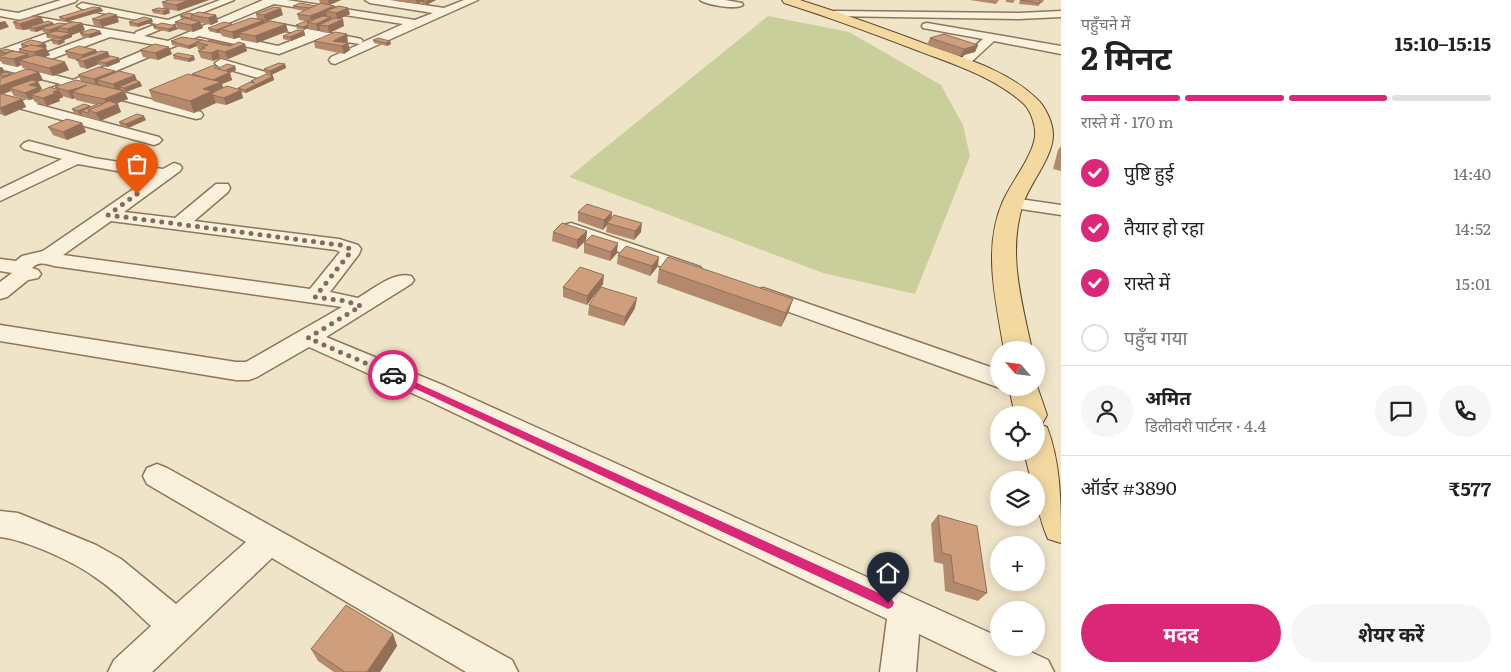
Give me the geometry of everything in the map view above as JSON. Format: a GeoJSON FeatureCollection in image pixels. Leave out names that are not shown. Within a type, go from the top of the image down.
{"type":"FeatureCollection","features":[{"type":"Feature","properties":{"kind":"main road"},"geometry":{"type":"LineString","coordinates":[[788,0],[835,14],[976,68],[1032,103],[1041,119],[1044,138],[1013,203],[1004,234],[1002,255],[1016,341]]}},
{"type":"Feature","properties":{"kind":"main road"},"geometry":{"type":"LineString","coordinates":[[1043,461],[1061,527]]}},
{"type":"Feature","properties":{"kind":"street"},"geometry":{"type":"LineString","coordinates":[[0,22],[72,0]]}},
{"type":"Feature","properties":{"kind":"street"},"geometry":{"type":"LineString","coordinates":[[116,0],[87,7],[169,23]]}},
{"type":"Feature","properties":{"kind":"street"},"geometry":{"type":"LineString","coordinates":[[132,37],[229,0]]}},
{"type":"Feature","properties":{"kind":"street"},"geometry":{"type":"LineString","coordinates":[[23,105],[73,83],[167,48],[196,32],[272,0],[416,23]]}},
{"type":"Feature","properties":{"kind":"street"},"geometry":{"type":"LineString","coordinates":[[278,27],[344,0]]}},
{"type":"Feature","properties":{"kind":"street"},"geometry":{"type":"LineString","coordinates":[[370,0],[444,12]]}},
{"type":"Feature","properties":{"kind":"street"},"geometry":{"type":"LineString","coordinates":[[334,60],[473,0]]}},
{"type":"Feature","properties":{"kind":"street"},"geometry":{"type":"LineString","coordinates":[[705,0],[738,5]]}},
{"type":"Feature","properties":{"kind":"street"},"geometry":{"type":"LineString","coordinates":[[948,4],[963,16]]}},
{"type":"Feature","properties":{"kind":"street"},"geometry":{"type":"LineString","coordinates":[[994,5],[1061,14]]}},
{"type":"Feature","properties":{"kind":"street"},"geometry":{"type":"LineString","coordinates":[[2,8],[19,16],[132,37],[167,48]]}},
{"type":"Feature","properties":{"kind":"street"},"geometry":{"type":"LineString","coordinates":[[835,14],[867,14],[894,10],[963,16],[1026,9]]}},
{"type":"Feature","properties":{"kind":"street"},"geometry":{"type":"LineString","coordinates":[[1008,41],[1026,9]]}},
{"type":"Feature","properties":{"kind":"street"},"geometry":{"type":"LineString","coordinates":[[137,17],[156,10]]}},
{"type":"Feature","properties":{"kind":"street"},"geometry":{"type":"LineString","coordinates":[[867,14],[1061,50]]}},
{"type":"Feature","properties":{"kind":"street"},"geometry":{"type":"LineString","coordinates":[[230,18],[370,43]]}},
{"type":"Feature","properties":{"kind":"street"},"geometry":{"type":"LineString","coordinates":[[0,54],[77,26]]}},
{"type":"Feature","properties":{"kind":"street"},"geometry":{"type":"LineString","coordinates":[[196,32],[279,50],[289,48],[319,34]]}},
{"type":"Feature","properties":{"kind":"street"},"geometry":{"type":"LineString","coordinates":[[15,68],[111,33]]}},
{"type":"Feature","properties":{"kind":"street"},"geometry":{"type":"LineString","coordinates":[[14,36],[36,41]]}},
{"type":"Feature","properties":{"kind":"street"},"geometry":{"type":"LineString","coordinates":[[208,45],[224,38]]}},
{"type":"Feature","properties":{"kind":"street"},"geometry":{"type":"LineString","coordinates":[[963,63],[980,50],[991,38]]}},
{"type":"Feature","properties":{"kind":"street"},"geometry":{"type":"LineString","coordinates":[[0,65],[196,115]]}},
{"type":"Feature","properties":{"kind":"street"},"geometry":{"type":"LineString","coordinates":[[220,67],[265,76]]}},
{"type":"Feature","properties":{"kind":"street"},"geometry":{"type":"LineString","coordinates":[[127,109],[160,94]]}},
{"type":"Feature","properties":{"kind":"street"},"geometry":{"type":"LineString","coordinates":[[0,98],[154,140]]}},
{"type":"Feature","properties":{"kind":"street"},"geometry":{"type":"LineString","coordinates":[[97,124],[112,116]]}},
{"type":"Feature","properties":{"kind":"street"},"geometry":{"type":"LineString","coordinates":[[0,292],[28,263],[108,215],[170,171],[110,166],[28,146]]}},
{"type":"Feature","properties":{"kind":"street"},"geometry":{"type":"LineString","coordinates":[[0,196],[75,159]]}},
{"type":"Feature","properties":{"kind":"street"},"geometry":{"type":"LineString","coordinates":[[0,180],[19,186]]}},
{"type":"Feature","properties":{"kind":"street"},"geometry":{"type":"LineString","coordinates":[[179,224],[222,188]]}},
{"type":"Feature","properties":{"kind":"street"},"geometry":{"type":"LineString","coordinates":[[1013,203],[1061,210]]}},
{"type":"Feature","properties":{"kind":"street"},"geometry":{"type":"LineString","coordinates":[[108,215],[340,245],[351,249],[315,297]]}},
{"type":"Feature","properties":{"kind":"street"},"geometry":{"type":"LineString","coordinates":[[571,229],[712,277]]}},
{"type":"Feature","properties":{"kind":"street"},"geometry":{"type":"LineString","coordinates":[[28,263],[345,301],[352,311]]}},
{"type":"Feature","properties":{"kind":"street"},"geometry":{"type":"LineString","coordinates":[[28,263],[304,308],[352,311]]}},
{"type":"Feature","properties":{"kind":"street"},"geometry":{"type":"LineString","coordinates":[[0,333],[236,371],[249,371],[404,280]]}},
{"type":"Feature","properties":{"kind":"street"},"geometry":{"type":"LineString","coordinates":[[748,290],[990,376]]}},
{"type":"Feature","properties":{"kind":"street"},"geometry":{"type":"LineString","coordinates":[[308,338],[436,394],[1036,672]]}},
{"type":"Feature","properties":{"kind":"street"},"geometry":{"type":"LineString","coordinates":[[157,476],[500,672]]}},
{"type":"Feature","properties":{"kind":"street"},"geometry":{"type":"LineString","coordinates":[[0,524],[18,526],[85,555],[110,569],[176,626]]}},
{"type":"Feature","properties":{"kind":"street"},"geometry":{"type":"LineString","coordinates":[[126,672],[269,541]]}},
{"type":"Feature","properties":{"kind":"street"},"geometry":{"type":"LineString","coordinates":[[898,672],[904,611]]}},
{"type":"Feature","properties":{"kind":"green space"},"geometry":{"type":"Polygon","coordinates":[[[768,16],[849,32],[941,85],[963,125],[970,156],[915,294],[823,273],[569,177],[768,16]]]}},
{"type":"Feature","properties":{"kind":"building"},"geometry":{"type":"Polygon","coordinates":[[[189,0],[176,5],[162,2],[189,0]]]}},
{"type":"Feature","properties":{"kind":"building"},"geometry":{"type":"Polygon","coordinates":[[[1020,0],[1040,0],[1040,3],[1020,0]]]}},
{"type":"Feature","properties":{"kind":"building"},"geometry":{"type":"Polygon","coordinates":[[[300,3],[316,6],[310,8],[293,6],[300,3]]]}},
{"type":"Feature","properties":{"kind":"building"},"geometry":{"type":"Polygon","coordinates":[[[321,3],[334,6],[310,16],[297,14],[321,3]]]}},
{"type":"Feature","properties":{"kind":"building"},"geometry":{"type":"Polygon","coordinates":[[[339,6],[348,8],[336,13],[326,11],[339,6]]]}},
{"type":"Feature","properties":{"kind":"building"},"geometry":{"type":"Polygon","coordinates":[[[93,7],[101,8],[65,19],[59,17],[93,7]]]}},
{"type":"Feature","properties":{"kind":"building"},"geometry":{"type":"Polygon","coordinates":[[[274,7],[281,8],[264,15],[256,14],[274,7]]]}},
{"type":"Feature","properties":{"kind":"building"},"geometry":{"type":"Polygon","coordinates":[[[158,8],[169,9],[163,11],[152,10],[158,8]]]}},
{"type":"Feature","properties":{"kind":"building"},"geometry":{"type":"Polygon","coordinates":[[[199,12],[216,15],[208,18],[191,15],[199,12]]]}},
{"type":"Feature","properties":{"kind":"building"},"geometry":{"type":"Polygon","coordinates":[[[109,13],[117,15],[99,20],[92,19],[109,13]]]}},
{"type":"Feature","properties":{"kind":"building"},"geometry":{"type":"Polygon","coordinates":[[[189,13],[193,14],[191,15],[192,18],[180,16],[189,13]]]}},
{"type":"Feature","properties":{"kind":"building"},"geometry":{"type":"Polygon","coordinates":[[[34,16],[41,17],[20,24],[13,22],[34,16]]]}},
{"type":"Feature","properties":{"kind":"building"},"geometry":{"type":"Polygon","coordinates":[[[323,16],[331,17],[316,24],[307,22],[323,16]]]}},
{"type":"Feature","properties":{"kind":"building"},"geometry":{"type":"Polygon","coordinates":[[[144,17],[152,19],[137,24],[129,22],[144,17]]]}},
{"type":"Feature","properties":{"kind":"building"},"geometry":{"type":"Polygon","coordinates":[[[185,18],[200,22],[191,25],[175,22],[185,18]]]}},
{"type":"Feature","properties":{"kind":"building"},"geometry":{"type":"Polygon","coordinates":[[[251,18],[264,20],[232,32],[220,29],[251,18]]]}},
{"type":"Feature","properties":{"kind":"building"},"geometry":{"type":"Polygon","coordinates":[[[334,18],[343,19],[328,26],[319,25],[334,18]]]}},
{"type":"Feature","properties":{"kind":"building"},"geometry":{"type":"Polygon","coordinates":[[[311,19],[314,20],[307,22],[308,25],[303,27],[296,25],[311,19]]]}},
{"type":"Feature","properties":{"kind":"building"},"geometry":{"type":"Polygon","coordinates":[[[48,21],[53,23],[34,28],[29,27],[48,21]]]}},
{"type":"Feature","properties":{"kind":"building"},"geometry":{"type":"Polygon","coordinates":[[[270,21],[286,24],[255,36],[239,33],[270,21]]]}},
{"type":"Feature","properties":{"kind":"building"},"geometry":{"type":"Polygon","coordinates":[[[72,22],[82,23],[67,29],[57,27],[72,22]]]}},
{"type":"Feature","properties":{"kind":"building"},"geometry":{"type":"Polygon","coordinates":[[[224,22],[232,24],[216,30],[208,28],[224,22]]]}},
{"type":"Feature","properties":{"kind":"building"},"geometry":{"type":"Polygon","coordinates":[[[59,23],[66,24],[49,30],[41,28],[59,23]]]}},
{"type":"Feature","properties":{"kind":"building"},"geometry":{"type":"Polygon","coordinates":[[[162,23],[176,26],[168,29],[153,26],[162,23]]]}},
{"type":"Feature","properties":{"kind":"building"},"geometry":{"type":"Polygon","coordinates":[[[92,29],[100,31],[88,35],[80,33],[92,29]]]}},
{"type":"Feature","properties":{"kind":"building"},"geometry":{"type":"Polygon","coordinates":[[[297,30],[304,31],[290,37],[283,36],[297,30]]]}},
{"type":"Feature","properties":{"kind":"building"},"geometry":{"type":"Polygon","coordinates":[[[56,31],[71,33],[61,37],[46,34],[56,31]]]}},
{"type":"Feature","properties":{"kind":"building"},"geometry":{"type":"Polygon","coordinates":[[[335,32],[347,34],[333,41],[348,43],[342,46],[314,41],[335,32]]]}},
{"type":"Feature","properties":{"kind":"building"},"geometry":{"type":"Polygon","coordinates":[[[944,34],[978,45],[964,49],[930,38],[944,34]]]}},
{"type":"Feature","properties":{"kind":"building"},"geometry":{"type":"Polygon","coordinates":[[[182,37],[203,40],[188,46],[171,41],[182,37]]]}},
{"type":"Feature","properties":{"kind":"building"},"geometry":{"type":"Polygon","coordinates":[[[57,38],[64,39],[58,41],[51,40],[57,38]]]}},
{"type":"Feature","properties":{"kind":"building"},"geometry":{"type":"Polygon","coordinates":[[[378,38],[390,41],[386,43],[373,40],[378,38]]]}},
{"type":"Feature","properties":{"kind":"building"},"geometry":{"type":"Polygon","coordinates":[[[31,40],[45,43],[37,46],[21,44],[31,40]]]}},
{"type":"Feature","properties":{"kind":"building"},"geometry":{"type":"Polygon","coordinates":[[[202,40],[230,46],[239,42],[245,44],[225,52],[218,50],[211,53],[198,51],[208,45],[196,42],[202,40]]]}},
{"type":"Feature","properties":{"kind":"building"},"geometry":{"type":"Polygon","coordinates":[[[211,40],[231,44],[208,41],[211,40]]]}},
{"type":"Feature","properties":{"kind":"building"},"geometry":{"type":"Polygon","coordinates":[[[155,44],[169,47],[155,53],[140,50],[155,44]]]}},
{"type":"Feature","properties":{"kind":"building"},"geometry":{"type":"Polygon","coordinates":[[[31,45],[46,48],[34,52],[19,49],[31,45]]]}},
{"type":"Feature","properties":{"kind":"building"},"geometry":{"type":"Polygon","coordinates":[[[79,46],[96,50],[82,55],[65,51],[79,46]]]}},
{"type":"Feature","properties":{"kind":"building"},"geometry":{"type":"Polygon","coordinates":[[[6,49],[17,52],[6,53],[0,51],[6,49]]]}},
{"type":"Feature","properties":{"kind":"building"},"geometry":{"type":"Polygon","coordinates":[[[13,51],[28,54],[13,59],[0,57],[13,51]]]}},
{"type":"Feature","properties":{"kind":"building"},"geometry":{"type":"Polygon","coordinates":[[[101,51],[108,52],[83,61],[76,60],[101,51]]]}},
{"type":"Feature","properties":{"kind":"building"},"geometry":{"type":"Polygon","coordinates":[[[178,53],[194,56],[188,59],[173,55],[178,53]]]}},
{"type":"Feature","properties":{"kind":"building"},"geometry":{"type":"Polygon","coordinates":[[[36,55],[65,62],[49,68],[19,60],[36,55]]]}},
{"type":"Feature","properties":{"kind":"building"},"geometry":{"type":"Polygon","coordinates":[[[111,56],[119,58],[105,63],[97,61],[111,56]]]}},
{"type":"Feature","properties":{"kind":"building"},"geometry":{"type":"Polygon","coordinates":[[[279,63],[285,64],[270,71],[264,69],[279,63]]]}},
{"type":"Feature","properties":{"kind":"building"},"geometry":{"type":"Polygon","coordinates":[[[227,64],[235,66],[224,71],[219,69],[219,68],[227,64]]]}},
{"type":"Feature","properties":{"kind":"building"},"geometry":{"type":"Polygon","coordinates":[[[214,65],[218,66],[214,68],[230,72],[213,80],[192,74],[214,65]]]}},
{"type":"Feature","properties":{"kind":"building"},"geometry":{"type":"Polygon","coordinates":[[[99,67],[115,71],[94,79],[78,75],[99,67]]]}},
{"type":"Feature","properties":{"kind":"building"},"geometry":{"type":"Polygon","coordinates":[[[26,69],[39,72],[0,86],[0,79],[26,69]]]}},
{"type":"Feature","properties":{"kind":"building"},"geometry":{"type":"Polygon","coordinates":[[[119,71],[135,75],[113,84],[97,80],[119,71]]]}},
{"type":"Feature","properties":{"kind":"building"},"geometry":{"type":"Polygon","coordinates":[[[6,72],[11,74],[0,75],[0,74],[6,72]]]}},
{"type":"Feature","properties":{"kind":"building"},"geometry":{"type":"Polygon","coordinates":[[[188,74],[221,82],[203,89],[212,91],[190,101],[149,90],[188,74]]]}},
{"type":"Feature","properties":{"kind":"building"},"geometry":{"type":"Polygon","coordinates":[[[266,74],[273,76],[245,90],[238,88],[250,82],[255,83],[251,81],[266,74]]]}},
{"type":"Feature","properties":{"kind":"building"},"geometry":{"type":"Polygon","coordinates":[[[32,80],[38,82],[29,85],[39,87],[25,93],[9,88],[32,80]]]}},
{"type":"Feature","properties":{"kind":"building"},"geometry":{"type":"Polygon","coordinates":[[[76,80],[124,91],[104,99],[72,92],[87,85],[68,91],[55,87],[76,80]]]}},
{"type":"Feature","properties":{"kind":"building"},"geometry":{"type":"Polygon","coordinates":[[[135,80],[140,82],[124,88],[119,87],[135,80]]]}},
{"type":"Feature","properties":{"kind":"building"},"geometry":{"type":"Polygon","coordinates":[[[227,86],[241,90],[224,98],[213,95],[212,93],[227,86]]]}},
{"type":"Feature","properties":{"kind":"building"},"geometry":{"type":"Polygon","coordinates":[[[50,87],[59,90],[43,98],[31,95],[50,87]]]}},
{"type":"Feature","properties":{"kind":"building"},"geometry":{"type":"Polygon","coordinates":[[[0,94],[2,94],[22,99],[0,108],[0,94]]]}},
{"type":"Feature","properties":{"kind":"building"},"geometry":{"type":"Polygon","coordinates":[[[109,101],[118,104],[96,113],[88,110],[109,101]]]}},
{"type":"Feature","properties":{"kind":"building"},"geometry":{"type":"Polygon","coordinates":[[[100,103],[103,104],[88,110],[89,113],[81,111],[100,103]]]}},
{"type":"Feature","properties":{"kind":"building"},"geometry":{"type":"Polygon","coordinates":[[[84,104],[90,106],[78,111],[72,109],[84,104]]]}},
{"type":"Feature","properties":{"kind":"building"},"geometry":{"type":"Polygon","coordinates":[[[137,114],[144,116],[126,124],[119,122],[137,114]]]}},
{"type":"Feature","properties":{"kind":"building"},"geometry":{"type":"Polygon","coordinates":[[[67,119],[82,123],[63,132],[48,127],[67,119]]]}},
{"type":"Feature","properties":{"kind":"building"},"geometry":{"type":"Polygon","coordinates":[[[587,204],[612,212],[604,220],[578,212],[587,204]]]}},
{"type":"Feature","properties":{"kind":"building"},"geometry":{"type":"Polygon","coordinates":[[[614,215],[642,223],[635,231],[607,223],[614,215]]]}},
{"type":"Feature","properties":{"kind":"building"},"geometry":{"type":"Polygon","coordinates":[[[562,223],[587,231],[577,240],[553,232],[562,223]]]}},
{"type":"Feature","properties":{"kind":"building"},"geometry":{"type":"Polygon","coordinates":[[[592,235],[618,243],[611,252],[584,243],[592,235]]]}},
{"type":"Feature","properties":{"kind":"building"},"geometry":{"type":"Polygon","coordinates":[[[626,246],[659,257],[652,266],[618,255],[626,246]]]}},
{"type":"Feature","properties":{"kind":"building"},"geometry":{"type":"Polygon","coordinates":[[[668,257],[793,299],[786,313],[659,269],[668,257]]]}},
{"type":"Feature","properties":{"kind":"building"},"geometry":{"type":"Polygon","coordinates":[[[580,267],[604,275],[587,296],[563,287],[580,267]]]}},
{"type":"Feature","properties":{"kind":"building"},"geometry":{"type":"Polygon","coordinates":[[[601,287],[637,298],[625,317],[589,305],[601,287]]]}},
{"type":"Feature","properties":{"kind":"building"},"geometry":{"type":"Polygon","coordinates":[[[938,515],[977,526],[987,593],[954,582],[951,555],[942,553],[938,515]]]}},
{"type":"Feature","properties":{"kind":"building"},"geometry":{"type":"Polygon","coordinates":[[[346,605],[393,634],[367,672],[345,672],[311,649],[346,605]]]}},
{"type":"Feature","properties":{"kind":"way so far"},"geometry":{"type":"LineString","coordinates":[[137,194],[108,215],[340,245],[351,249],[315,297],[345,301],[361,306],[308,338],[393,375]]}},
{"type":"Feature","properties":{"kind":"route"},"geometry":{"type":"LineString","coordinates":[[393,375],[888,603]]}}]}
